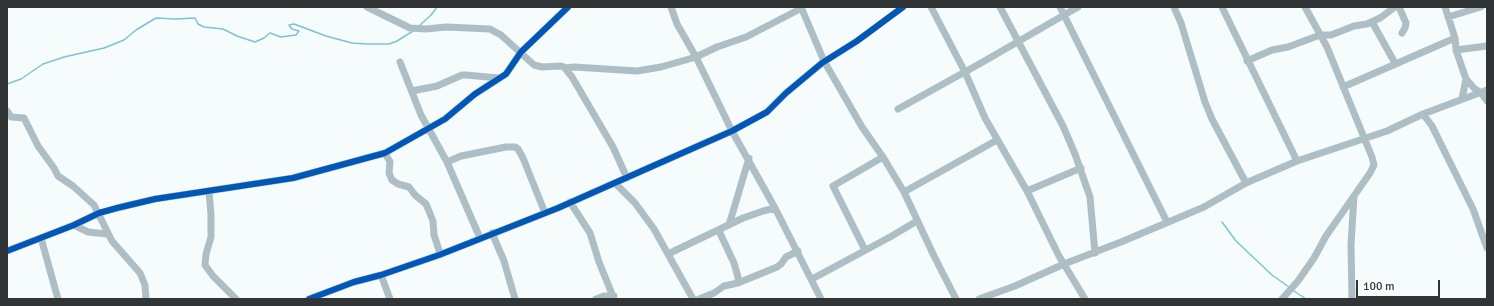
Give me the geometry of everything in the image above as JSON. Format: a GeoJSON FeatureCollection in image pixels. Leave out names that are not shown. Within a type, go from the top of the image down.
{"type":"FeatureCollection","features":[{"type":"Feature","properties":{"kind":"street"},"geometry":{"type":"LineString","coordinates":[[367,7],[410,28],[426,29],[446,27],[490,29],[501,35],[530,62],[538,67],[561,66],[565,68],[574,67],[617,70],[645,70],[696,57],[717,47],[746,37],[802,8],[824,61],[862,127],[883,157],[904,192],[956,299]]}},
{"type":"Feature","properties":{"kind":"street"},"geometry":{"type":"LineString","coordinates":[[7,251],[74,225],[98,213],[155,199],[209,192],[293,178],[385,153],[445,119],[508,71],[520,52],[568,7]]}},
{"type":"Feature","properties":{"kind":"street"},"geometry":{"type":"LineString","coordinates":[[671,7],[677,24],[696,57],[732,131],[749,158],[798,251],[821,299]]}},
{"type":"Feature","properties":{"kind":"street"},"geometry":{"type":"LineString","coordinates":[[309,299],[354,282],[439,255],[627,178],[732,131],[767,112],[786,93],[824,61],[857,41],[903,7]]}},
{"type":"Feature","properties":{"kind":"street"},"geometry":{"type":"LineString","coordinates":[[931,7],[965,72],[978,104],[1027,191],[1064,264],[1085,299]]}},
{"type":"Feature","properties":{"kind":"street"},"geometry":{"type":"LineString","coordinates":[[1000,7],[1063,126],[1081,168],[1090,198],[1095,253]]}},
{"type":"Feature","properties":{"kind":"street"},"geometry":{"type":"LineString","coordinates":[[1060,7],[1167,222]]}},
{"type":"Feature","properties":{"kind":"street"},"geometry":{"type":"LineString","coordinates":[[898,109],[1078,7]]}},
{"type":"Feature","properties":{"kind":"street"},"geometry":{"type":"LineString","coordinates":[[1174,7],[1181,23],[1205,102],[1212,119],[1246,183]]}},
{"type":"Feature","properties":{"kind":"street"},"geometry":{"type":"LineString","coordinates":[[1222,7],[1297,161]]}},
{"type":"Feature","properties":{"kind":"street"},"geometry":{"type":"LineString","coordinates":[[1282,299],[1298,281],[1314,258],[1326,236],[1374,165],[1330,53],[1305,7]]}},
{"type":"Feature","properties":{"kind":"street"},"geometry":{"type":"LineString","coordinates":[[1247,61],[1272,50],[1293,45],[1320,34],[1332,35],[1354,26],[1372,22],[1395,7]]}},
{"type":"Feature","properties":{"kind":"street"},"geometry":{"type":"LineString","coordinates":[[1399,7],[1406,23],[1402,32]]}},
{"type":"Feature","properties":{"kind":"street"},"geometry":{"type":"LineString","coordinates":[[1445,7],[1456,50],[1466,79],[1474,88],[1484,92],[1487,101]]}},
{"type":"Feature","properties":{"kind":"street"},"geometry":{"type":"LineString","coordinates":[[1448,17],[1481,7]]}},
{"type":"Feature","properties":{"kind":"street"},"geometry":{"type":"LineString","coordinates":[[1372,22],[1395,63]]}},
{"type":"Feature","properties":{"kind":"street"},"geometry":{"type":"LineString","coordinates":[[1342,86],[1454,38]]}},
{"type":"Feature","properties":{"kind":"street"},"geometry":{"type":"LineString","coordinates":[[1456,50],[1487,46]]}},
{"type":"Feature","properties":{"kind":"street"},"geometry":{"type":"LineString","coordinates":[[400,62],[421,115],[447,162],[480,238]]}},
{"type":"Feature","properties":{"kind":"street"},"geometry":{"type":"LineString","coordinates":[[565,68],[572,77],[613,147],[627,178]]}},
{"type":"Feature","properties":{"kind":"street"},"geometry":{"type":"LineString","coordinates":[[412,92],[437,86],[466,75],[499,78]]}},
{"type":"Feature","properties":{"kind":"street"},"geometry":{"type":"LineString","coordinates":[[1462,99],[1466,79]]}},
{"type":"Feature","properties":{"kind":"street"},"geometry":{"type":"LineString","coordinates":[[979,299],[1064,264],[1095,253],[1204,207],[1246,183],[1297,161],[1403,124],[1423,114],[1484,92]]}},
{"type":"Feature","properties":{"kind":"street"},"geometry":{"type":"LineString","coordinates":[[7,111],[8,115],[11,117],[24,118],[38,146],[58,176],[79,191],[94,205],[107,234],[140,273],[145,285],[146,299]]}},
{"type":"Feature","properties":{"kind":"street"},"geometry":{"type":"LineString","coordinates":[[1423,114],[1432,126],[1471,205],[1487,248]]}},
{"type":"Feature","properties":{"kind":"street"},"geometry":{"type":"LineString","coordinates":[[904,192],[997,140]]}},
{"type":"Feature","properties":{"kind":"street"},"geometry":{"type":"LineString","coordinates":[[447,162],[462,156],[506,147],[515,147],[523,158],[545,212]]}},
{"type":"Feature","properties":{"kind":"street"},"geometry":{"type":"LineString","coordinates":[[385,153],[390,162],[389,173],[392,180],[398,184],[409,187],[415,195],[426,204],[433,220],[434,235],[439,250],[439,255]]}},
{"type":"Feature","properties":{"kind":"street"},"geometry":{"type":"LineString","coordinates":[[865,250],[833,186],[883,157]]}},
{"type":"Feature","properties":{"kind":"street"},"geometry":{"type":"LineString","coordinates":[[729,225],[749,158]]}},
{"type":"Feature","properties":{"kind":"street"},"geometry":{"type":"LineString","coordinates":[[1027,191],[1081,168]]}},
{"type":"Feature","properties":{"kind":"street"},"geometry":{"type":"LineString","coordinates":[[615,183],[635,203],[654,230],[693,299]]}},
{"type":"Feature","properties":{"kind":"street"},"geometry":{"type":"LineString","coordinates":[[209,192],[211,237],[206,254],[205,265],[213,276],[236,299]]}},
{"type":"Feature","properties":{"kind":"street"},"geometry":{"type":"LineString","coordinates":[[1352,299],[1351,245],[1355,194]]}},
{"type":"Feature","properties":{"kind":"street"},"geometry":{"type":"LineString","coordinates":[[570,202],[590,232],[599,262],[614,297],[604,296],[596,299]]}},
{"type":"Feature","properties":{"kind":"street"},"geometry":{"type":"LineString","coordinates":[[668,254],[756,213],[775,208]]}},
{"type":"Feature","properties":{"kind":"street"},"geometry":{"type":"LineString","coordinates":[[812,279],[890,237],[917,220]]}},
{"type":"Feature","properties":{"kind":"street"},"geometry":{"type":"LineString","coordinates":[[74,225],[88,232],[107,234]]}},
{"type":"Feature","properties":{"kind":"street"},"geometry":{"type":"LineString","coordinates":[[719,230],[734,263],[738,283]]}},
{"type":"Feature","properties":{"kind":"street"},"geometry":{"type":"LineString","coordinates":[[492,233],[504,261],[515,299]]}},
{"type":"Feature","properties":{"kind":"street"},"geometry":{"type":"LineString","coordinates":[[41,238],[58,299]]}},
{"type":"Feature","properties":{"kind":"street"},"geometry":{"type":"LineString","coordinates":[[699,299],[714,293],[724,286],[738,283],[777,266],[781,264],[786,257],[798,251]]}},
{"type":"Feature","properties":{"kind":"street"},"geometry":{"type":"LineString","coordinates":[[380,275],[390,299]]}},
{"type":"Feature","properties":{"kind":"street"},"geometry":{"type":"LineString","coordinates":[[1003,290],[1004,299]]}},
{"type":"Feature","properties":{"kind":"waterway"},"geometry":{"type":"LineString","coordinates":[[419,26],[437,7]]}},
{"type":"Feature","properties":{"kind":"waterway"},"geometry":{"type":"LineString","coordinates":[[7,84],[21,79],[43,64],[64,57],[104,48],[124,40],[136,30],[156,18],[195,18],[198,24],[204,27],[223,29],[237,36],[255,42],[264,38],[270,33],[281,37],[296,35],[299,31],[292,29],[289,25],[294,24],[326,36],[352,43],[367,44],[389,44],[413,31]]}},
{"type":"Feature","properties":{"kind":"waterway"},"geometry":{"type":"LineString","coordinates":[[1222,222],[1236,241],[1272,275],[1289,287]]}},
{"type":"Feature","properties":{"kind":"waterway"},"geometry":{"type":"LineString","coordinates":[[1294,291],[1306,299]]}},
{"type":"Feature","properties":{"kind":"cycle path"},"geometry":{"type":"LineString","coordinates":[[7,251],[74,225],[99,213],[117,208],[155,199],[293,178],[385,153],[445,119],[475,94],[506,74],[521,52],[568,7]]}},
{"type":"Feature","properties":{"kind":"cycle path"},"geometry":{"type":"LineString","coordinates":[[309,299],[354,282],[381,275],[439,255],[558,208],[732,131],[767,112],[786,93],[822,63],[857,41],[903,7]]}}]}
